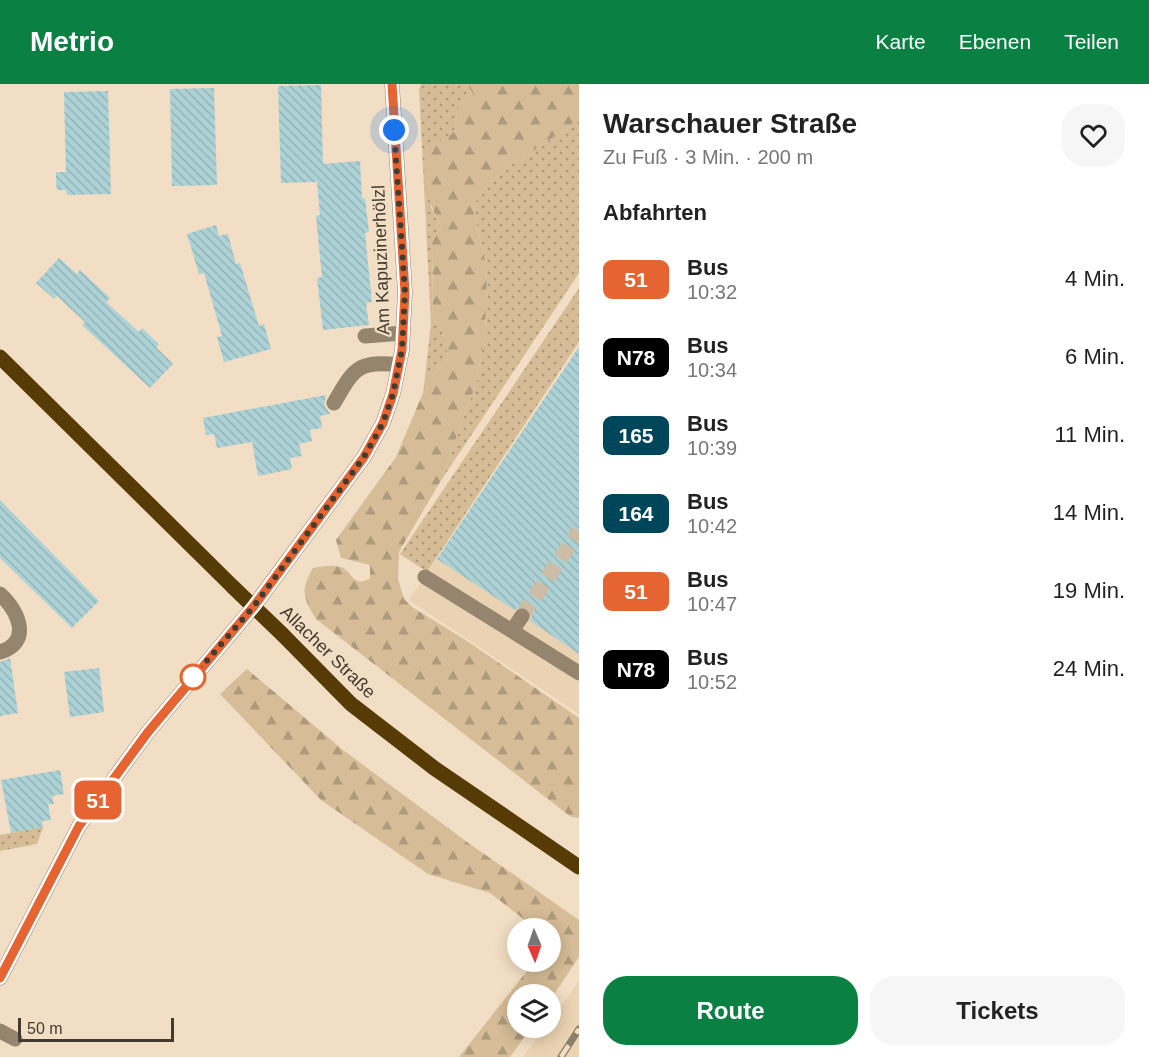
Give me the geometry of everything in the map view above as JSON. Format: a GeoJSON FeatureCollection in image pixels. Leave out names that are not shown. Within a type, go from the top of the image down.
{"type":"FeatureCollection","features":[{"type":"Feature","properties":{"kind":"main road","name":"Allacher Straße"},"geometry":{"type":"LineString","coordinates":[[0,357],[351,704],[434,768],[579,867]]}},
{"type":"Feature","properties":{"kind":"street","name":"Am Kapuzinerhölzl"},"geometry":{"type":"LineString","coordinates":[[0,978],[79,826],[148,732],[254,606],[364,457],[383,423],[393,394],[399,364],[405,292],[392,84]]}},
{"type":"Feature","properties":{"kind":"street"},"geometry":{"type":"LineString","coordinates":[[365,336],[403,333]]}},
{"type":"Feature","properties":{"kind":"street"},"geometry":{"type":"LineString","coordinates":[[334,403],[349,377],[362,366],[378,362],[399,364]]}},
{"type":"Feature","properties":{"kind":"street"},"geometry":{"type":"LineString","coordinates":[[425,577],[579,674]]}},
{"type":"Feature","properties":{"kind":"street"},"geometry":{"type":"LineString","coordinates":[[0,594],[13,606],[20,624],[19,639],[9,649],[0,652]]}},
{"type":"Feature","properties":{"kind":"street"},"geometry":{"type":"LineString","coordinates":[[512,631],[522,616]]}},
{"type":"Feature","properties":{"kind":"street"},"geometry":{"type":"LineString","coordinates":[[0,1031],[15,1039]]}},
{"type":"Feature","properties":{"kind":"shaded area"},"geometry":{"type":"Polygon","coordinates":[[[579,347],[579,714],[409,600],[579,347]]]}},
{"type":"Feature","properties":{"kind":"shaded area"},"geometry":{"type":"Polygon","coordinates":[[[579,981],[579,1057],[523,1057],[537,1038],[561,1038],[561,1006],[579,981]]]}},
{"type":"Feature","properties":{"kind":"green space"},"geometry":{"type":"Polygon","coordinates":[[[421,84],[466,84],[473,93],[469,100],[457,106],[455,130],[446,139],[427,146],[431,207],[441,227],[432,241],[433,316],[446,338],[448,358],[428,381],[423,395],[431,323],[419,89],[421,84]]]}},
{"type":"Feature","properties":{"kind":"green space"},"geometry":{"type":"Polygon","coordinates":[[[466,84],[579,84],[579,116],[569,127],[511,165],[484,189],[473,207],[487,269],[485,335],[476,384],[440,482],[399,552],[398,579],[404,599],[412,607],[467,641],[579,718],[579,818],[571,817],[316,619],[305,594],[306,583],[313,568],[336,566],[345,569],[360,582],[370,579],[370,565],[341,558],[336,540],[396,457],[428,381],[448,358],[446,338],[433,316],[432,241],[441,227],[428,197],[425,169],[427,146],[446,139],[455,130],[457,106],[469,100],[473,93],[466,84]]]}},
{"type":"Feature","properties":{"kind":"green space"},"geometry":{"type":"Polygon","coordinates":[[[579,116],[579,273],[440,482],[476,384],[485,335],[487,269],[473,207],[484,189],[511,165],[569,127],[579,116]]]}},
{"type":"Feature","properties":{"kind":"green space"},"geometry":{"type":"Polygon","coordinates":[[[579,288],[579,342],[427,572],[400,554],[579,288]]]}},
{"type":"Feature","properties":{"kind":"green space"},"geometry":{"type":"Polygon","coordinates":[[[247,669],[343,750],[467,842],[579,920],[579,957],[561,984],[517,984],[526,972],[561,972],[561,918],[522,918],[490,893],[428,874],[321,800],[220,694],[247,669]]]}},
{"type":"Feature","properties":{"kind":"green space"},"geometry":{"type":"Polygon","coordinates":[[[43,827],[37,844],[0,851],[0,835],[43,827]]]}},
{"type":"Feature","properties":{"kind":"green space"},"geometry":{"type":"Polygon","coordinates":[[[507,996],[507,1038],[524,1038],[510,1057],[459,1057],[507,996]]]}},
{"type":"Feature","properties":{"kind":"building"},"geometry":{"type":"Polygon","coordinates":[[[321,85],[323,164],[360,161],[362,199],[365,198],[369,232],[365,233],[372,302],[366,303],[369,325],[323,330],[317,278],[322,277],[316,216],[320,215],[317,182],[281,183],[278,86],[321,85]]]}},
{"type":"Feature","properties":{"kind":"building"},"geometry":{"type":"Polygon","coordinates":[[[214,88],[217,185],[172,186],[170,89],[214,88]]]}},
{"type":"Feature","properties":{"kind":"building"},"geometry":{"type":"Polygon","coordinates":[[[108,91],[111,194],[67,195],[66,190],[57,190],[56,181],[56,172],[66,172],[64,92],[108,91]]]}},
{"type":"Feature","properties":{"kind":"building"},"geometry":{"type":"Polygon","coordinates":[[[216,225],[219,236],[228,234],[236,264],[240,263],[259,326],[264,324],[271,349],[224,362],[217,337],[222,336],[204,273],[199,274],[187,234],[216,225]]]}},
{"type":"Feature","properties":{"kind":"building"},"geometry":{"type":"Polygon","coordinates":[[[59,258],[77,274],[80,270],[110,298],[106,302],[139,332],[142,328],[159,344],[156,347],[173,364],[150,388],[82,325],[85,322],[57,296],[54,299],[36,283],[59,258]]]}},
{"type":"Feature","properties":{"kind":"building"},"geometry":{"type":"Polygon","coordinates":[[[579,347],[579,654],[530,621],[532,616],[528,608],[522,606],[514,610],[437,559],[579,347]]]}},
{"type":"Feature","properties":{"kind":"building"},"geometry":{"type":"Polygon","coordinates":[[[326,395],[324,404],[330,414],[320,416],[322,428],[310,430],[312,441],[299,444],[302,456],[290,458],[292,469],[258,476],[252,442],[217,448],[214,434],[206,435],[203,418],[326,395]]]}},
{"type":"Feature","properties":{"kind":"building"},"geometry":{"type":"Polygon","coordinates":[[[0,500],[99,601],[72,628],[0,558],[0,500]]]}},
{"type":"Feature","properties":{"kind":"building"},"geometry":{"type":"Polygon","coordinates":[[[10,658],[18,713],[0,716],[0,662],[10,658]]]}},
{"type":"Feature","properties":{"kind":"building"},"geometry":{"type":"Polygon","coordinates":[[[99,668],[104,712],[70,717],[64,672],[99,668]]]}},
{"type":"Feature","properties":{"kind":"building"},"geometry":{"type":"Polygon","coordinates":[[[60,770],[64,794],[52,796],[54,804],[48,804],[51,820],[42,821],[43,827],[11,833],[1,780],[60,770]]]}},
{"type":"Feature","properties":{"kind":"tunnel"},"geometry":{"type":"LineString","coordinates":[[522,616],[579,531]]}},
{"type":"Feature","properties":{"kind":"railway"},"geometry":{"type":"LineString","coordinates":[[561,1057],[579,1029]]}},
{"type":"Feature","properties":{"kind":"bus line","name":"51"},"geometry":{"type":"LineString","coordinates":[[0,978],[79,826],[148,732],[254,606],[364,457],[383,423],[393,394],[402,350],[405,292],[392,84]]}},
{"type":"Feature","properties":{"kind":"route"},"geometry":{"type":"LineString","coordinates":[[193,677],[254,606],[364,457],[383,423],[393,394],[402,350],[405,292],[394,130]]}}]}
